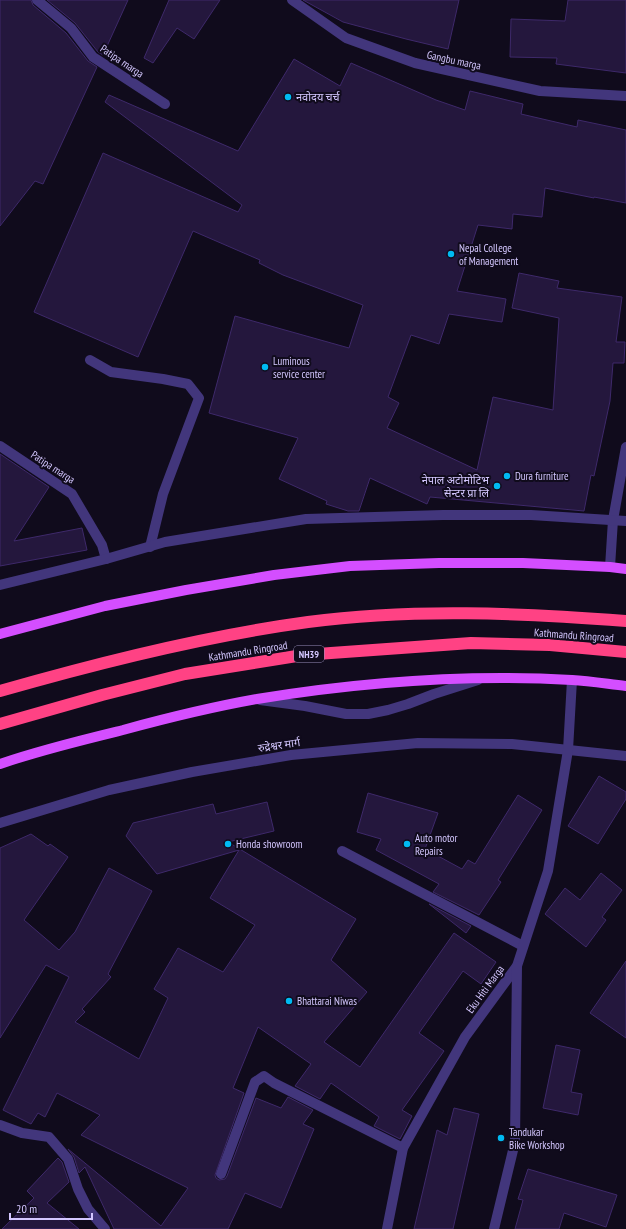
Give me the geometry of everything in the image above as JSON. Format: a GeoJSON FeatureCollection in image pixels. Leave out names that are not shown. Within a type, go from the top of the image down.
{"type":"FeatureCollection","features":[{"type":"Feature","properties":{"kind":"highway","name":"Kathmandu Ringroad"},"geometry":{"type":"LineString","coordinates":[[0,691],[128,657],[208,639],[308,622],[424,614],[468,613],[555,615],[626,621]]}},
{"type":"Feature","properties":{"kind":"highway","name":"Kathmandu Ringroad"},"geometry":{"type":"LineString","coordinates":[[0,724],[102,695],[185,674],[303,655],[471,643],[550,645],[626,652]]}},
{"type":"Feature","properties":{"kind":"main road"},"geometry":{"type":"LineString","coordinates":[[0,634],[105,606],[186,590],[274,575],[350,566],[439,563],[523,563],[626,569]]}},
{"type":"Feature","properties":{"kind":"main road"},"geometry":{"type":"LineString","coordinates":[[0,764],[28,754],[176,716],[255,700],[328,689],[483,678],[572,680],[626,686]]}},
{"type":"Feature","properties":{"kind":"street","name":"Patipa marga"},"geometry":{"type":"LineString","coordinates":[[37,0],[71,28],[93,57],[165,104]]}},
{"type":"Feature","properties":{"kind":"street","name":"Gangbu marga"},"geometry":{"type":"LineString","coordinates":[[292,0],[346,38],[414,63],[540,91],[626,96]]}},
{"type":"Feature","properties":{"kind":"street"},"geometry":{"type":"LineString","coordinates":[[90,360],[111,372],[188,384],[199,398],[163,494],[150,547]]}},
{"type":"Feature","properties":{"kind":"street","name":"Patipa marga"},"geometry":{"type":"LineString","coordinates":[[0,446],[72,494],[102,545],[106,559]]}},
{"type":"Feature","properties":{"kind":"street"},"geometry":{"type":"LineString","coordinates":[[610,567],[614,520],[626,447]]}},
{"type":"Feature","properties":{"kind":"street"},"geometry":{"type":"LineString","coordinates":[[0,584],[106,559],[165,542],[306,519],[443,515],[531,515],[626,521]]}},
{"type":"Feature","properties":{"kind":"street"},"geometry":{"type":"LineString","coordinates":[[255,700],[305,706],[346,714],[368,714],[408,704],[483,678]]}},
{"type":"Feature","properties":{"kind":"street","name":"Eku Hiti Marga"},"geometry":{"type":"LineString","coordinates":[[387,1229],[403,1148],[465,1037],[517,966],[548,871],[568,750],[572,680]]}},
{"type":"Feature","properties":{"kind":"street","name":"रुद्रेश्वर मार्ग"},"geometry":{"type":"LineString","coordinates":[[0,823],[109,790],[192,772],[291,755],[418,744],[512,744],[626,756]]}},
{"type":"Feature","properties":{"kind":"street"},"geometry":{"type":"LineString","coordinates":[[342,851],[523,946]]}},
{"type":"Feature","properties":{"kind":"street"},"geometry":{"type":"LineString","coordinates":[[494,1229],[514,1142],[517,966]]}},
{"type":"Feature","properties":{"kind":"street"},"geometry":{"type":"LineString","coordinates":[[221,1174],[255,1082],[264,1076],[274,1083],[403,1148]]}},
{"type":"Feature","properties":{"kind":"street"},"geometry":{"type":"LineString","coordinates":[[0,1125],[22,1133],[49,1137],[68,1159],[78,1188],[88,1208],[104,1229]]}},
{"type":"Feature","properties":{"kind":"building"},"geometry":{"type":"Polygon","coordinates":[[[0,0],[31,0],[33,5],[66,33],[88,61],[97,67],[43,184],[35,181],[0,226],[0,0]]]}},
{"type":"Feature","properties":{"kind":"building"},"geometry":{"type":"Polygon","coordinates":[[[47,0],[128,0],[103,55],[98,52],[75,23],[47,0]]]}},
{"type":"Feature","properties":{"kind":"building"},"geometry":{"type":"Polygon","coordinates":[[[169,0],[220,0],[194,39],[177,28],[153,63],[144,58],[169,0]]]}},
{"type":"Feature","properties":{"kind":"building"},"geometry":{"type":"Polygon","coordinates":[[[303,0],[459,0],[448,49],[343,22],[303,0]]]}},
{"type":"Feature","properties":{"kind":"building"},"geometry":{"type":"Polygon","coordinates":[[[568,0],[626,0],[626,73],[556,64],[557,58],[510,57],[511,19],[565,21],[568,0]]]}},
{"type":"Feature","properties":{"kind":"building"},"geometry":{"type":"Polygon","coordinates":[[[294,59],[340,86],[351,63],[436,100],[465,110],[470,91],[523,104],[521,114],[577,127],[578,120],[626,130],[626,203],[545,188],[542,217],[513,214],[512,229],[478,225],[457,291],[506,299],[502,322],[449,314],[439,344],[411,335],[388,397],[399,403],[387,428],[477,470],[493,397],[553,410],[559,318],[512,308],[519,273],[559,281],[557,288],[622,297],[616,342],[625,342],[624,363],[613,363],[610,401],[594,476],[591,475],[584,511],[430,497],[427,504],[370,478],[359,511],[348,511],[326,504],[327,501],[279,479],[298,438],[209,413],[235,316],[349,348],[363,305],[283,275],[259,263],[260,260],[193,231],[138,357],[34,312],[103,153],[238,212],[242,205],[105,102],[109,95],[238,151],[294,59]]]}},
{"type":"Feature","properties":{"kind":"building"},"geometry":{"type":"Polygon","coordinates":[[[0,454],[49,487],[14,541],[82,528],[87,550],[0,566],[0,454]]]}},
{"type":"Feature","properties":{"kind":"building"},"geometry":{"type":"Polygon","coordinates":[[[599,776],[626,792],[626,799],[598,844],[568,826],[599,776]]]}},
{"type":"Feature","properties":{"kind":"building"},"geometry":{"type":"Polygon","coordinates":[[[368,793],[438,813],[425,849],[462,869],[468,860],[475,864],[518,795],[542,810],[498,880],[501,882],[479,915],[433,892],[439,884],[376,850],[381,839],[357,832],[368,793]]]}},
{"type":"Feature","properties":{"kind":"building"},"geometry":{"type":"Polygon","coordinates":[[[267,802],[274,831],[228,842],[356,919],[331,960],[367,992],[324,1042],[360,1067],[454,933],[496,962],[481,984],[463,971],[419,1033],[444,1051],[402,1110],[412,1116],[400,1139],[374,1126],[379,1117],[331,1083],[320,1099],[295,1086],[311,1064],[258,1027],[233,1088],[244,1093],[215,1175],[219,1180],[225,1179],[227,1176],[256,1098],[281,1108],[288,1097],[313,1110],[303,1124],[314,1129],[281,1208],[245,1193],[228,1229],[114,1229],[85,1167],[79,1173],[74,1157],[68,1149],[161,1226],[188,1188],[81,1135],[100,1115],[57,1093],[45,1117],[38,1113],[31,1124],[3,1110],[69,977],[46,965],[0,1038],[0,848],[31,834],[48,846],[50,844],[68,857],[24,920],[59,950],[75,932],[109,868],[152,891],[108,974],[111,977],[82,1009],[85,1012],[75,1022],[139,1059],[168,998],[154,989],[178,948],[223,972],[255,925],[210,898],[239,850],[157,874],[126,836],[133,823],[213,804],[216,814],[267,802]]]}},
{"type":"Feature","properties":{"kind":"building"},"geometry":{"type":"Polygon","coordinates":[[[601,873],[622,890],[602,917],[606,920],[586,947],[545,914],[565,888],[580,900],[601,873]]]}},
{"type":"Feature","properties":{"kind":"building"},"geometry":{"type":"Polygon","coordinates":[[[429,904],[471,926],[466,933],[429,904]]]}},
{"type":"Feature","properties":{"kind":"building"},"geometry":{"type":"Polygon","coordinates":[[[626,961],[626,1038],[590,1013],[626,961]]]}},
{"type":"Feature","properties":{"kind":"building"},"geometry":{"type":"Polygon","coordinates":[[[556,1045],[580,1050],[571,1092],[582,1094],[578,1115],[543,1108],[556,1045]]]}},
{"type":"Feature","properties":{"kind":"building"},"geometry":{"type":"Polygon","coordinates":[[[454,1108],[479,1114],[453,1229],[414,1229],[437,1130],[447,1135],[454,1108]]]}},
{"type":"Feature","properties":{"kind":"building"},"geometry":{"type":"Polygon","coordinates":[[[58,1158],[62,1162],[69,1182],[47,1203],[79,1229],[2,1229],[34,1198],[27,1191],[58,1158]]]}},
{"type":"Feature","properties":{"kind":"building"},"geometry":{"type":"Polygon","coordinates":[[[528,1169],[617,1195],[606,1227],[564,1213],[559,1229],[515,1229],[523,1200],[518,1199],[528,1169]]]}},
{"type":"Feature","properties":{"kind":"place","name":"नवोदय चर्च"},"geometry":{"type":"Point","coordinates":[288,97]}},
{"type":"Feature","properties":{"kind":"place","name":"Nepal College of Management"},"geometry":{"type":"Point","coordinates":[451,254]}},
{"type":"Feature","properties":{"kind":"place","name":"Luminous service center"},"geometry":{"type":"Point","coordinates":[265,367]}},
{"type":"Feature","properties":{"kind":"place","name":"Dura furniture"},"geometry":{"type":"Point","coordinates":[507,476]}},
{"type":"Feature","properties":{"kind":"place","name":"नेपाल अटोमोटिभ सेन्टर प्रा लि"},"geometry":{"type":"Point","coordinates":[497,486]}},
{"type":"Feature","properties":{"kind":"place","name":"Honda showroom"},"geometry":{"type":"Point","coordinates":[228,844]}},
{"type":"Feature","properties":{"kind":"place","name":"Auto motor Repairs"},"geometry":{"type":"Point","coordinates":[407,844]}},
{"type":"Feature","properties":{"kind":"place","name":"Bhattarai Niwas"},"geometry":{"type":"Point","coordinates":[289,1001]}},
{"type":"Feature","properties":{"kind":"place","name":"Tandukar Bike Workshop"},"geometry":{"type":"Point","coordinates":[501,1138]}}]}
